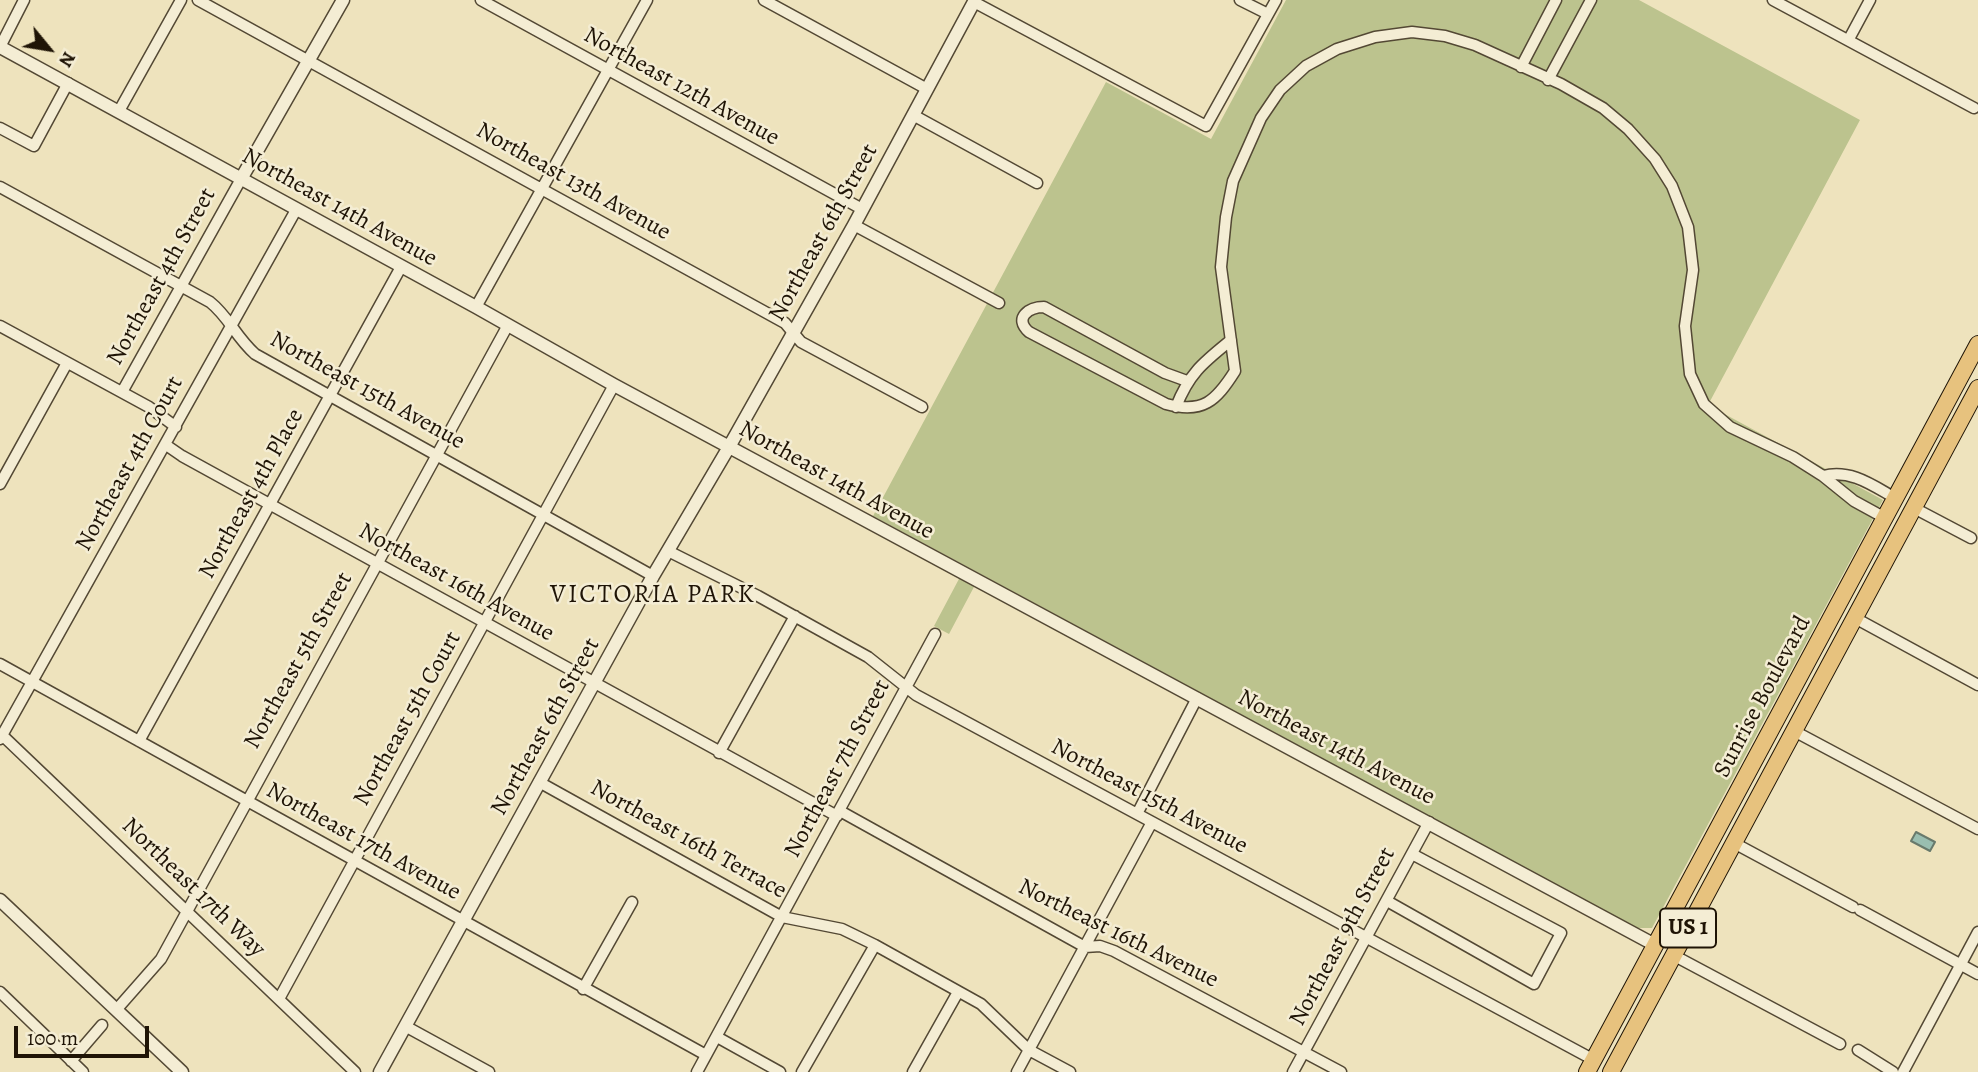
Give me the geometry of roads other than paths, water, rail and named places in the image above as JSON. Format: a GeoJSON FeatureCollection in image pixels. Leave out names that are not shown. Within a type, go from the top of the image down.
{"type":"FeatureCollection","features":[{"type":"Feature","properties":{"kind":"main road","name":"Sunrise Boulevard"},"geometry":{"type":"LineString","coordinates":[[1590,1066],[1978,344]]}},
{"type":"Feature","properties":{"kind":"main road"},"geometry":{"type":"LineString","coordinates":[[1955,386],[1960,400],[1960,421]]}},
{"type":"Feature","properties":{"kind":"main road","name":"Sunrise Boulevard"},"geometry":{"type":"LineString","coordinates":[[1613,1071],[1977,393]]}},
{"type":"Feature","properties":{"kind":"main road"},"geometry":{"type":"LineString","coordinates":[[1895,498],[1900,519],[1899,536]]}},
{"type":"Feature","properties":{"kind":"main road"},"geometry":{"type":"LineString","coordinates":[[1791,692],[1789,713],[1794,731]]}},
{"type":"Feature","properties":{"kind":"street"},"geometry":{"type":"LineString","coordinates":[[0,47],[24,0]]}},
{"type":"Feature","properties":{"kind":"street"},"geometry":{"type":"LineString","coordinates":[[119,111],[181,0]]}},
{"type":"Feature","properties":{"kind":"street","name":"Northeast 13th Avenue"},"geometry":{"type":"LineString","coordinates":[[198,0],[785,323],[801,342],[922,407]]}},
{"type":"Feature","properties":{"kind":"street","name":"Northeast 4th Street"},"geometry":{"type":"LineString","coordinates":[[122,391],[343,0]]}},
{"type":"Feature","properties":{"kind":"street","name":"Northeast 12th Avenue"},"geometry":{"type":"LineString","coordinates":[[481,0],[862,209]]}},
{"type":"Feature","properties":{"kind":"street"},"geometry":{"type":"LineString","coordinates":[[476,307],[647,0]]}},
{"type":"Feature","properties":{"kind":"street"},"geometry":{"type":"LineString","coordinates":[[764,0],[927,89]]}},
{"type":"Feature","properties":{"kind":"street"},"geometry":{"type":"LineString","coordinates":[[1240,0],[1268,14]]}},
{"type":"Feature","properties":{"kind":"street"},"geometry":{"type":"LineString","coordinates":[[975,1],[1206,126],[1276,0]]}},
{"type":"Feature","properties":{"kind":"street"},"geometry":{"type":"LineString","coordinates":[[1521,67],[1556,0]]}},
{"type":"Feature","properties":{"kind":"street"},"geometry":{"type":"LineString","coordinates":[[1548,79],[1591,0]]}},
{"type":"Feature","properties":{"kind":"street"},"geometry":{"type":"LineString","coordinates":[[1773,0],[1974,108]]}},
{"type":"Feature","properties":{"kind":"street"},"geometry":{"type":"LineString","coordinates":[[1849,39],[1870,0]]}},
{"type":"Feature","properties":{"kind":"street","name":"Northeast 6th Street"},"geometry":{"type":"LineString","coordinates":[[380,1072],[593,683],[729,447],[975,1]]}},
{"type":"Feature","properties":{"kind":"street"},"geometry":{"type":"LineString","coordinates":[[1187,381],[1165,373],[1044,307],[1033,307],[1026,312],[1022,320],[1028,332],[1166,404],[1190,409],[1209,403],[1225,387],[1235,365],[1221,267],[1233,181],[1261,118],[1280,90],[1306,65],[1337,49],[1375,37],[1412,32],[1460,40],[1492,52],[1603,108],[1628,129],[1655,159],[1672,186],[1688,230],[1693,270],[1685,326],[1686,338],[1690,374],[1704,404],[1730,427],[1793,457],[1823,476],[1854,501],[1885,518]]}},
{"type":"Feature","properties":{"kind":"street","name":"Northeast 14th Avenue"},"geometry":{"type":"LineString","coordinates":[[0,47],[614,385],[1655,945]]}},
{"type":"Feature","properties":{"kind":"street"},"geometry":{"type":"LineString","coordinates":[[0,128],[34,146],[68,83]]}},
{"type":"Feature","properties":{"kind":"street"},"geometry":{"type":"LineString","coordinates":[[913,115],[1037,183]]}},
{"type":"Feature","properties":{"kind":"street","name":"Northeast 15th Avenue"},"geometry":{"type":"LineString","coordinates":[[0,187],[210,302],[223,313],[240,340],[255,354],[653,576]]}},
{"type":"Feature","properties":{"kind":"street","name":"Northeast 4th Court"},"geometry":{"type":"LineString","coordinates":[[1,737],[296,209]]}},
{"type":"Feature","properties":{"kind":"street"},"geometry":{"type":"LineString","coordinates":[[853,225],[999,303]]}},
{"type":"Feature","properties":{"kind":"street","name":"Northeast 4th Place"},"geometry":{"type":"LineString","coordinates":[[139,741],[401,267]]}},
{"type":"Feature","properties":{"kind":"street","name":"Northeast 5th Street"},"geometry":{"type":"LineString","coordinates":[[117,1009],[161,959],[508,325]]}},
{"type":"Feature","properties":{"kind":"street"},"geometry":{"type":"LineString","coordinates":[[0,326],[122,391],[176,427]]}},
{"type":"Feature","properties":{"kind":"street"},"geometry":{"type":"LineString","coordinates":[[1176,407],[1187,381],[1231,340]]}},
{"type":"Feature","properties":{"kind":"street"},"geometry":{"type":"LineString","coordinates":[[1215,353],[1235,365]]}},
{"type":"Feature","properties":{"kind":"street"},"geometry":{"type":"LineString","coordinates":[[0,484],[67,363]]}},
{"type":"Feature","properties":{"kind":"street","name":"Northeast 5th Court"},"geometry":{"type":"LineString","coordinates":[[279,999],[614,385]]}},
{"type":"Feature","properties":{"kind":"street","name":"Northeast 16th Avenue"},"geometry":{"type":"LineString","coordinates":[[166,445],[719,753],[839,814],[1085,947],[1100,946],[1114,951],[1341,1072]]}},
{"type":"Feature","properties":{"kind":"street"},"geometry":{"type":"LineString","coordinates":[[1823,476],[1834,473],[1856,477],[1895,498]]}},
{"type":"Feature","properties":{"kind":"street"},"geometry":{"type":"LineString","coordinates":[[1914,508],[1970,538]]}},
{"type":"Feature","properties":{"kind":"street","name":"Northeast 15th Avenue"},"geometry":{"type":"LineString","coordinates":[[668,551],[868,657],[927,702],[1367,939],[1590,1066],[1613,1071]]}},
{"type":"Feature","properties":{"kind":"street"},"geometry":{"type":"LineString","coordinates":[[719,753],[794,616]]}},
{"type":"Feature","properties":{"kind":"street"},"geometry":{"type":"LineString","coordinates":[[1855,618],[1978,685]]}},
{"type":"Feature","properties":{"kind":"street","name":"Northeast 7th Street"},"geometry":{"type":"LineString","coordinates":[[697,1072],[935,634]]}},
{"type":"Feature","properties":{"kind":"street","name":"Northeast 17th Avenue"},"geometry":{"type":"LineString","coordinates":[[0,664],[706,1055]]}},
{"type":"Feature","properties":{"kind":"street"},"geometry":{"type":"LineString","coordinates":[[1137,814],[1197,698]]}},
{"type":"Feature","properties":{"kind":"street"},"geometry":{"type":"LineString","coordinates":[[1794,731],[1978,830]]}},
{"type":"Feature","properties":{"kind":"street","name":"Northeast 17th Way"},"geometry":{"type":"LineString","coordinates":[[1,737],[187,910],[355,1072]]}},
{"type":"Feature","properties":{"kind":"street","name":"Northeast 16th Terrace"},"geometry":{"type":"LineString","coordinates":[[539,782],[782,916],[842,929],[874,945],[981,1004],[1029,1050],[1070,1072]]}},
{"type":"Feature","properties":{"kind":"street"},"geometry":{"type":"LineString","coordinates":[[1017,1072],[1152,822]]}},
{"type":"Feature","properties":{"kind":"street","name":"Northeast 9th Street"},"geometry":{"type":"LineString","coordinates":[[1293,1072],[1429,822]]}},
{"type":"Feature","properties":{"kind":"street"},"geometry":{"type":"LineString","coordinates":[[1734,843],[1978,974]]}},
{"type":"Feature","properties":{"kind":"street"},"geometry":{"type":"LineString","coordinates":[[1387,901],[1534,984],[1556,943],[1561,933],[1412,854]]}},
{"type":"Feature","properties":{"kind":"street"},"geometry":{"type":"LineString","coordinates":[[0,900],[182,1072]]}},
{"type":"Feature","properties":{"kind":"street"},"geometry":{"type":"LineString","coordinates":[[583,989],[632,902]]}},
{"type":"Feature","properties":{"kind":"street"},"geometry":{"type":"LineString","coordinates":[[1903,1072],[1978,932]]}},
{"type":"Feature","properties":{"kind":"street"},"geometry":{"type":"LineString","coordinates":[[803,1072],[874,945]]}},
{"type":"Feature","properties":{"kind":"street"},"geometry":{"type":"LineString","coordinates":[[1674,955],[1840,1044]]}},
{"type":"Feature","properties":{"kind":"street"},"geometry":{"type":"LineString","coordinates":[[0,992],[83,1072]]}},
{"type":"Feature","properties":{"kind":"street"},"geometry":{"type":"LineString","coordinates":[[912,1072],[958,992]]}},
{"type":"Feature","properties":{"kind":"street"},"geometry":{"type":"LineString","coordinates":[[71,1060],[102,1025]]}},
{"type":"Feature","properties":{"kind":"street"},"geometry":{"type":"LineString","coordinates":[[405,1026],[489,1072]]}},
{"type":"Feature","properties":{"kind":"street"},"geometry":{"type":"LineString","coordinates":[[717,1037],[780,1072]]}},
{"type":"Feature","properties":{"kind":"street"},"geometry":{"type":"LineString","coordinates":[[1858,1051],[1893,1072]]}},
{"type":"Feature","properties":{"kind":"district","name":"VICTORIA PARK"},"geometry":{"type":"Point","coordinates":[653,596]}}]}
